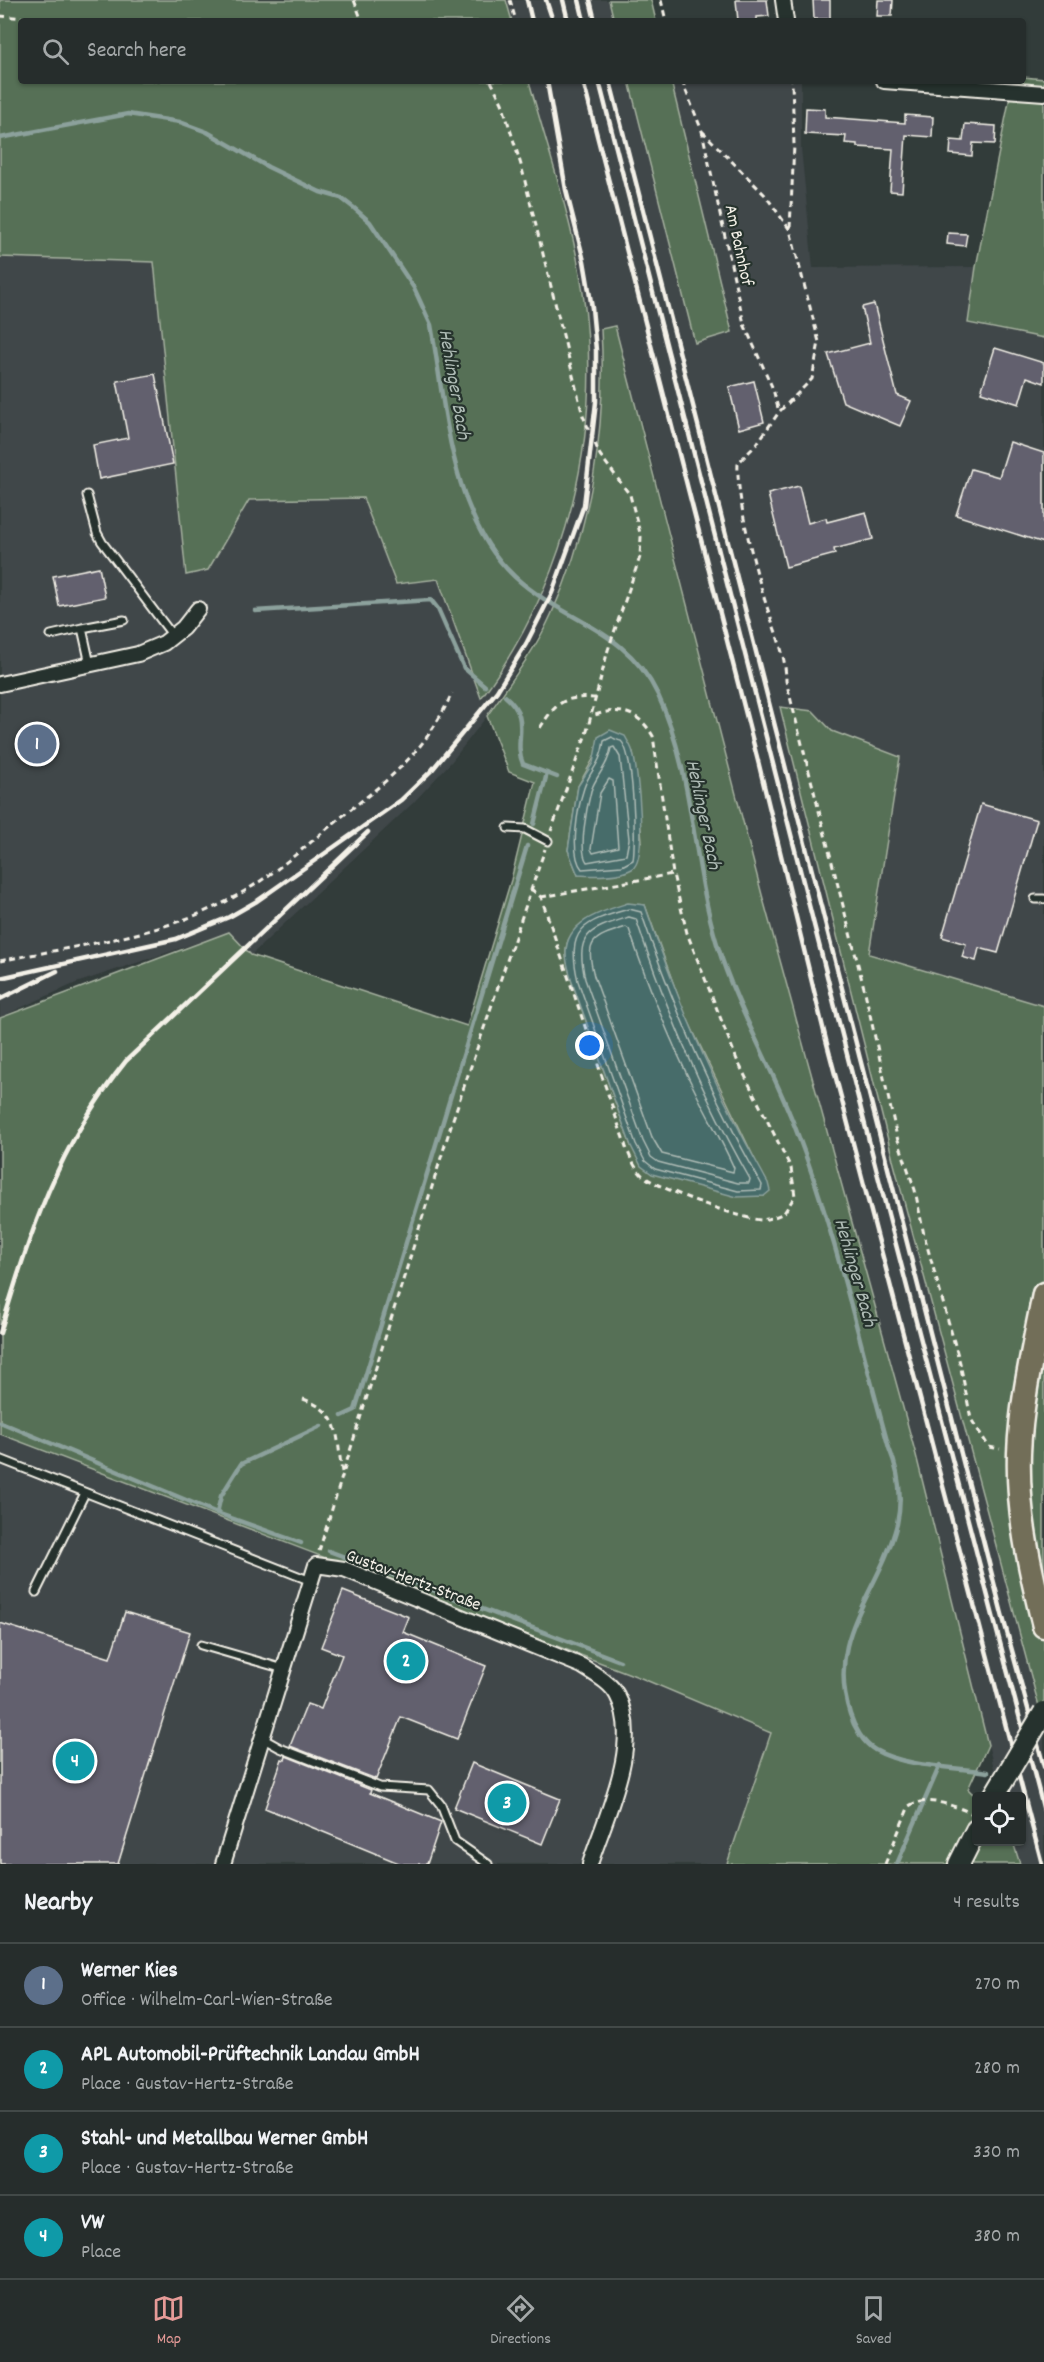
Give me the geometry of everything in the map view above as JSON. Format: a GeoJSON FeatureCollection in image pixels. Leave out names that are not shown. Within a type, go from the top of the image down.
{"type":"FeatureCollection","features":[{"type":"Feature","properties":{"kind":"main road"},"geometry":{"type":"LineString","coordinates":[[1044,1294],[1026,1387],[1019,1453],[1019,1486],[1027,1550],[1044,1626]]}},
{"type":"Feature","properties":{"kind":"main road"},"geometry":{"type":"LineString","coordinates":[[997,1792],[1044,1712]]}},
{"type":"Feature","properties":{"kind":"main road"},"geometry":{"type":"LineString","coordinates":[[959,1864],[972,1838]]}},
{"type":"Feature","properties":{"kind":"street"},"geometry":{"type":"LineString","coordinates":[[783,0],[786,18]]}},
{"type":"Feature","properties":{"kind":"street"},"geometry":{"type":"LineString","coordinates":[[924,84],[1044,93]]}},
{"type":"Feature","properties":{"kind":"street"},"geometry":{"type":"LineString","coordinates":[[0,684],[138,654],[164,643],[198,609]]}},
{"type":"Feature","properties":{"kind":"street"},"geometry":{"type":"LineString","coordinates":[[223,1864],[316,1565]]}},
{"type":"Feature","properties":{"kind":"street","name":"Gustav-Hertz-Straße"},"geometry":{"type":"LineString","coordinates":[[316,1565],[344,1569],[582,1666],[603,1680],[616,1694],[625,1714],[627,1737],[622,1763],[590,1864]]}},
{"type":"Feature","properties":{"kind":"lane"},"geometry":{"type":"LineString","coordinates":[[87,495],[97,533],[102,542],[173,636]]}},
{"type":"Feature","properties":{"kind":"lane"},"geometry":{"type":"LineString","coordinates":[[51,635],[124,620]]}},
{"type":"Feature","properties":{"kind":"lane"},"geometry":{"type":"LineString","coordinates":[[82,628],[90,664]]}},
{"type":"Feature","properties":{"kind":"lane"},"geometry":{"type":"LineString","coordinates":[[508,828],[525,829],[548,841]]}},
{"type":"Feature","properties":{"kind":"lane"},"geometry":{"type":"LineString","coordinates":[[1035,899],[1044,899]]}},
{"type":"Feature","properties":{"kind":"lane"},"geometry":{"type":"LineString","coordinates":[[0,1459],[311,1581]]}},
{"type":"Feature","properties":{"kind":"lane"},"geometry":{"type":"LineString","coordinates":[[36,1592],[85,1493]]}},
{"type":"Feature","properties":{"kind":"lane"},"geometry":{"type":"LineString","coordinates":[[201,1646],[284,1669]]}},
{"type":"Feature","properties":{"kind":"lane"},"geometry":{"type":"LineString","coordinates":[[262,1738],[280,1748],[380,1788],[429,1790],[441,1805],[455,1841],[488,1864]]}},
{"type":"Feature","properties":{"kind":"path"},"geometry":{"type":"LineString","coordinates":[[354,0],[361,18]]}},
{"type":"Feature","properties":{"kind":"path"},"geometry":{"type":"LineString","coordinates":[[510,0],[515,18]]}},
{"type":"Feature","properties":{"kind":"path"},"geometry":{"type":"LineString","coordinates":[[661,0],[665,18]]}},
{"type":"Feature","properties":{"kind":"path"},"geometry":{"type":"LineString","coordinates":[[0,16],[26,18]]}},
{"type":"Feature","properties":{"kind":"path"},"geometry":{"type":"LineString","coordinates":[[316,1565],[321,1540],[424,1219],[453,1119],[591,716],[608,650],[640,557],[637,515],[626,488],[597,448],[583,416],[521,165],[502,103],[492,84]]}},
{"type":"Feature","properties":{"kind":"path","name":"Am Bahnhof"},"geometry":{"type":"LineString","coordinates":[[683,84],[702,131],[744,324],[772,389],[779,412]]}},
{"type":"Feature","properties":{"kind":"path"},"geometry":{"type":"LineString","coordinates":[[792,84],[794,145],[790,230],[819,342],[812,379],[779,412],[756,445],[738,463],[737,484],[765,601],[782,651],[786,681],[865,992],[897,1137],[915,1190],[924,1235],[960,1363],[971,1419],[989,1447],[1019,1453]]}},
{"type":"Feature","properties":{"kind":"path"},"geometry":{"type":"LineString","coordinates":[[702,131],[765,195],[790,230]]}},
{"type":"Feature","properties":{"kind":"path"},"geometry":{"type":"LineString","coordinates":[[0,961],[152,928],[185,918],[235,897],[282,864],[407,763],[430,734],[452,693]]}},
{"type":"Feature","properties":{"kind":"path"},"geometry":{"type":"LineString","coordinates":[[540,728],[550,712],[564,700],[572,697],[596,698]]}},
{"type":"Feature","properties":{"kind":"path"},"geometry":{"type":"LineString","coordinates":[[531,889],[541,897],[632,1162],[642,1174],[658,1186],[745,1216],[761,1220],[784,1213],[795,1196],[791,1168],[722,1027],[687,933],[673,874],[653,736],[646,723],[624,711],[615,710],[591,716]]}},
{"type":"Feature","properties":{"kind":"path"},"geometry":{"type":"LineString","coordinates":[[541,897],[673,874]]}},
{"type":"Feature","properties":{"kind":"path"},"geometry":{"type":"LineString","coordinates":[[303,1399],[320,1406],[333,1420],[342,1474]]}},
{"type":"Feature","properties":{"kind":"path"},"geometry":{"type":"LineString","coordinates":[[885,1864],[909,1806],[922,1802],[965,1810]]}},
{"type":"Feature","properties":{"kind":"shaded area"},"geometry":{"type":"Polygon","coordinates":[[[506,0],[609,0],[613,18],[511,18],[506,0]]]}},
{"type":"Feature","properties":{"kind":"shaded area"},"geometry":{"type":"Polygon","coordinates":[[[530,84],[630,84],[695,343],[732,332],[672,84],[801,84],[801,148],[813,268],[976,267],[968,323],[1044,338],[1044,1006],[869,954],[900,757],[832,731],[813,711],[780,707],[893,1160],[1044,1725],[1044,1864],[1020,1864],[1014,1846],[1026,1846],[1026,1792],[1000,1792],[916,1455],[762,895],[641,420],[601,329],[603,371],[601,420],[588,506],[576,547],[551,616],[487,716],[452,761],[413,803],[251,955],[229,932],[76,983],[0,1017],[0,257],[154,262],[186,575],[208,570],[249,500],[363,498],[396,583],[438,578],[481,697],[546,582],[572,502],[587,416],[588,330],[583,291],[572,240],[530,84]]]}},
{"type":"Feature","properties":{"kind":"shaded area"},"geometry":{"type":"Polygon","coordinates":[[[0,1435],[641,1678],[771,1733],[727,1864],[0,1864],[0,1435]]]}},
{"type":"Feature","properties":{"kind":"green space"},"geometry":{"type":"Polygon","coordinates":[[[0,0],[506,0],[511,18],[18,18],[18,84],[530,84],[567,213],[579,266],[588,346],[588,400],[582,453],[572,506],[556,557],[536,606],[511,654],[481,698],[438,579],[396,584],[363,498],[249,500],[208,570],[186,575],[154,262],[0,257],[0,0]]]}},
{"type":"Feature","properties":{"kind":"green space"},"geometry":{"type":"Polygon","coordinates":[[[609,0],[651,0],[655,18],[613,18],[609,0]]]}},
{"type":"Feature","properties":{"kind":"green space"},"geometry":{"type":"Polygon","coordinates":[[[1026,77],[1044,79],[1044,338],[968,323],[976,267],[1012,84],[1026,84],[1026,77]]]}},
{"type":"Feature","properties":{"kind":"green space"},"geometry":{"type":"Polygon","coordinates":[[[630,84],[672,84],[732,332],[695,343],[630,84]]]}},
{"type":"Feature","properties":{"kind":"green space"},"geometry":{"type":"Polygon","coordinates":[[[615,326],[762,895],[916,1455],[988,1745],[968,1789],[972,1793],[972,1846],[1014,1846],[1020,1864],[727,1864],[771,1733],[641,1678],[0,1434],[0,1018],[229,932],[251,955],[467,1026],[511,880],[535,782],[509,772],[487,716],[545,628],[577,546],[594,475],[599,439],[601,329],[615,326]],[[633,752],[596,754],[578,786],[568,850],[578,875],[623,871],[642,840],[633,752]],[[645,905],[607,914],[573,932],[567,942],[566,955],[572,982],[631,1146],[752,1196],[764,1196],[756,1162],[683,1010],[645,905]]]}},
{"type":"Feature","properties":{"kind":"green space"},"geometry":{"type":"Polygon","coordinates":[[[780,707],[813,711],[832,731],[900,757],[869,954],[1044,1006],[1044,1725],[893,1160],[780,707]]]}},
{"type":"Feature","properties":{"kind":"water"},"geometry":{"type":"Polygon","coordinates":[[[610,730],[625,736],[635,763],[639,795],[640,850],[637,862],[632,869],[626,872],[578,875],[568,850],[578,786],[593,763],[598,737],[610,730]]]}},
{"type":"Feature","properties":{"kind":"water"},"geometry":{"type":"Polygon","coordinates":[[[628,903],[645,905],[700,1047],[732,1116],[768,1183],[770,1191],[764,1196],[737,1197],[652,1174],[641,1166],[631,1146],[572,982],[566,954],[567,943],[579,925],[597,914],[628,903]]]}},
{"type":"Feature","properties":{"kind":"building"},"geometry":{"type":"Polygon","coordinates":[[[736,0],[767,0],[769,16],[738,18],[736,0]]]}},
{"type":"Feature","properties":{"kind":"building"},"geometry":{"type":"Polygon","coordinates":[[[813,0],[830,0],[830,18],[814,18],[813,0]]]}},
{"type":"Feature","properties":{"kind":"building"},"geometry":{"type":"Polygon","coordinates":[[[878,0],[893,0],[892,16],[877,16],[878,0]]]}},
{"type":"Feature","properties":{"kind":"building"},"geometry":{"type":"Polygon","coordinates":[[[806,108],[825,109],[825,117],[905,123],[905,115],[933,117],[932,137],[906,135],[902,192],[890,191],[893,149],[857,147],[857,144],[845,143],[846,136],[805,134],[806,108]]]}},
{"type":"Feature","properties":{"kind":"building"},"geometry":{"type":"Polygon","coordinates":[[[965,124],[996,126],[995,144],[973,143],[972,156],[950,154],[951,140],[963,141],[965,124]]]}},
{"type":"Feature","properties":{"kind":"building"},"geometry":{"type":"Polygon","coordinates":[[[948,233],[967,234],[965,246],[947,244],[948,233]]]}},
{"type":"Feature","properties":{"kind":"building"},"geometry":{"type":"Polygon","coordinates":[[[874,304],[897,395],[911,401],[900,426],[843,402],[828,354],[870,343],[862,307],[874,304]]]}},
{"type":"Feature","properties":{"kind":"building"},"geometry":{"type":"Polygon","coordinates":[[[995,348],[1044,363],[1044,383],[1027,377],[1019,404],[981,392],[995,348]]]}},
{"type":"Feature","properties":{"kind":"building"},"geometry":{"type":"Polygon","coordinates":[[[155,374],[173,464],[99,479],[93,445],[128,438],[117,381],[155,374]]]}},
{"type":"Feature","properties":{"kind":"building"},"geometry":{"type":"Polygon","coordinates":[[[754,381],[764,422],[739,429],[729,387],[754,381]]]}},
{"type":"Feature","properties":{"kind":"building"},"geometry":{"type":"Polygon","coordinates":[[[1010,442],[1044,453],[1044,543],[956,515],[971,469],[999,477],[1010,442]]]}},
{"type":"Feature","properties":{"kind":"building"},"geometry":{"type":"Polygon","coordinates":[[[799,486],[808,523],[826,518],[827,522],[866,512],[873,539],[834,549],[835,554],[786,567],[768,494],[799,486]]]}},
{"type":"Feature","properties":{"kind":"building"},"geometry":{"type":"Polygon","coordinates":[[[99,567],[105,597],[59,606],[53,576],[99,567]]]}},
{"type":"Feature","properties":{"kind":"building"},"geometry":{"type":"Polygon","coordinates":[[[981,804],[1037,820],[998,953],[979,948],[976,961],[962,957],[966,944],[942,937],[981,804]]]}},
{"type":"Feature","properties":{"kind":"building"},"geometry":{"type":"Polygon","coordinates":[[[343,1591],[409,1617],[403,1632],[486,1666],[457,1739],[401,1717],[376,1779],[290,1746],[307,1704],[321,1709],[342,1655],[321,1647],[343,1591]]]}},
{"type":"Feature","properties":{"kind":"building"},"geometry":{"type":"Polygon","coordinates":[[[125,1612],[190,1632],[118,1864],[0,1864],[0,1623],[110,1658],[125,1612]]]}},
{"type":"Feature","properties":{"kind":"building"},"geometry":{"type":"Polygon","coordinates":[[[286,1756],[371,1790],[370,1793],[441,1822],[427,1864],[401,1864],[265,1808],[282,1759],[285,1760],[286,1756]]]}},
{"type":"Feature","properties":{"kind":"building"},"geometry":{"type":"Polygon","coordinates":[[[472,1763],[560,1799],[542,1844],[454,1808],[472,1763]]]}},
{"type":"Feature","properties":{"kind":"waterway","name":"Hehlinger Bach"},"geometry":{"type":"LineString","coordinates":[[0,138],[128,114],[180,122],[207,132],[268,167],[320,192],[341,198],[370,222],[414,288],[431,325],[447,425],[464,493],[477,524],[493,552],[515,577],[534,592],[593,627],[629,654],[645,672],[658,695],[679,755],[702,882],[717,944],[735,993],[788,1111],[824,1211],[895,1466],[900,1494],[899,1514],[889,1549],[849,1638],[844,1661],[844,1686],[850,1714],[867,1743],[887,1756],[930,1766],[988,1772]]}},
{"type":"Feature","properties":{"kind":"waterway"},"geometry":{"type":"LineString","coordinates":[[255,611],[431,600],[438,609],[464,668],[485,686]]}},
{"type":"Feature","properties":{"kind":"waterway"},"geometry":{"type":"LineString","coordinates":[[505,696],[518,713],[519,746],[523,764],[557,777]]}},
{"type":"Feature","properties":{"kind":"waterway"},"geometry":{"type":"LineString","coordinates":[[534,824],[547,773]]}},
{"type":"Feature","properties":{"kind":"waterway"},"geometry":{"type":"LineString","coordinates":[[342,1416],[355,1410],[527,846]]}},
{"type":"Feature","properties":{"kind":"waterway"},"geometry":{"type":"LineString","coordinates":[[0,1422],[217,1513],[301,1543]]}},
{"type":"Feature","properties":{"kind":"waterway"},"geometry":{"type":"LineString","coordinates":[[217,1513],[221,1496],[241,1464],[321,1426]]}},
{"type":"Feature","properties":{"kind":"waterway"},"geometry":{"type":"LineString","coordinates":[[329,1551],[620,1661]]}},
{"type":"Feature","properties":{"kind":"waterway"},"geometry":{"type":"LineString","coordinates":[[897,1864],[940,1765]]}},
{"type":"Feature","properties":{"kind":"railway"},"geometry":{"type":"LineString","coordinates":[[527,0],[531,18]]}},
{"type":"Feature","properties":{"kind":"railway"},"geometry":{"type":"LineString","coordinates":[[546,0],[551,15]]}},
{"type":"Feature","properties":{"kind":"railway"},"geometry":{"type":"LineString","coordinates":[[563,0],[567,18]]}},
{"type":"Feature","properties":{"kind":"railway"},"geometry":{"type":"LineString","coordinates":[[579,0],[583,18]]}},
{"type":"Feature","properties":{"kind":"railway"},"geometry":{"type":"LineString","coordinates":[[590,0],[594,18]]}},
{"type":"Feature","properties":{"kind":"railway"},"geometry":{"type":"LineString","coordinates":[[0,978],[176,939],[229,917],[257,901],[401,800],[432,770],[497,691],[526,644],[552,593],[584,505],[596,402],[596,350],[592,308],[584,261],[566,190],[548,84]]}},
{"type":"Feature","properties":{"kind":"railway"},"geometry":{"type":"LineString","coordinates":[[584,84],[758,761],[826,1040],[1042,1864]]}},
{"type":"Feature","properties":{"kind":"railway"},"geometry":{"type":"LineString","coordinates":[[600,84],[877,1172],[1044,1811]]}},
{"type":"Feature","properties":{"kind":"railway"},"geometry":{"type":"LineString","coordinates":[[611,84],[1002,1614],[1044,1767]]}},
{"type":"Feature","properties":{"kind":"railway"},"geometry":{"type":"LineString","coordinates":[[0,1333],[35,1224],[49,1191],[64,1158],[102,1093],[126,1061],[368,832]]}},
{"type":"Feature","properties":{"kind":"railway"},"geometry":{"type":"LineString","coordinates":[[0,999],[57,971]]}},
{"type":"Feature","properties":{"kind":"place","name":"Werner Kies"},"geometry":{"type":"Point","coordinates":[37,744]}},
{"type":"Feature","properties":{"kind":"place","name":"APL Automobil-Prüftechnik Landau GmbH"},"geometry":{"type":"Point","coordinates":[406,1661]}},
{"type":"Feature","properties":{"kind":"place","name":"VW"},"geometry":{"type":"Point","coordinates":[75,1761]}},
{"type":"Feature","properties":{"kind":"place","name":"Stahl- und Metallbau Werner GmbH"},"geometry":{"type":"Point","coordinates":[507,1803]}}]}
